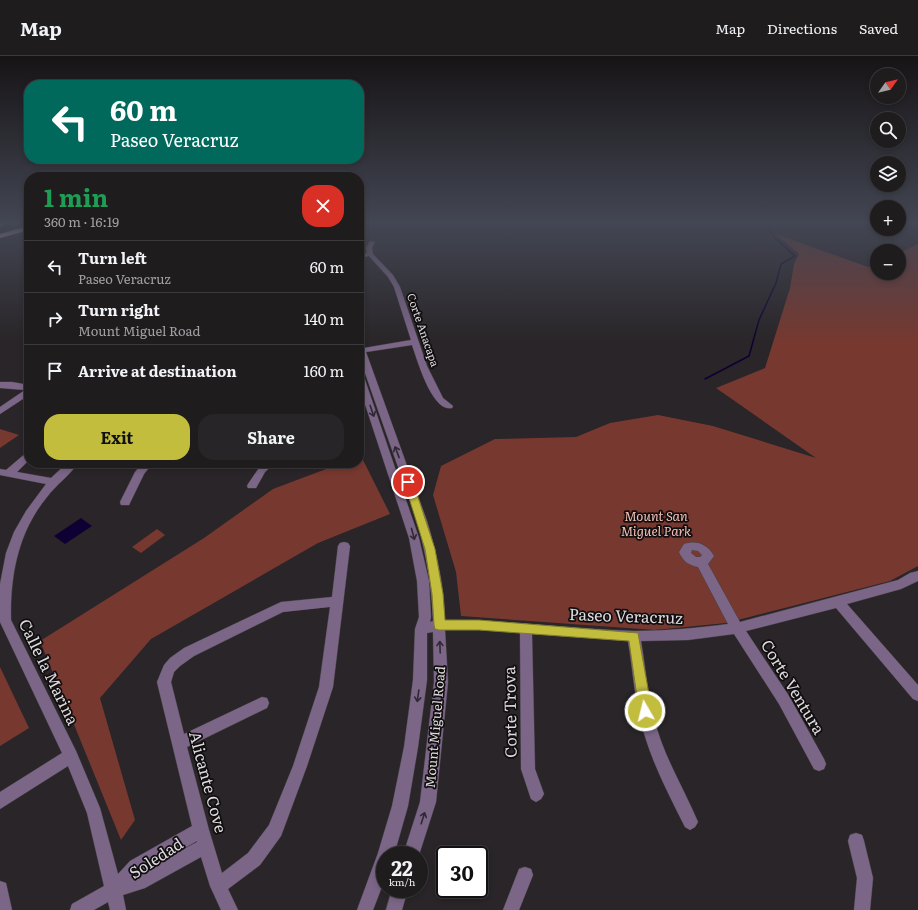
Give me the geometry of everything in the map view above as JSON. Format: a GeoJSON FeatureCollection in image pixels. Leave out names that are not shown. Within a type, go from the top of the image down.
{"type":"FeatureCollection","features":[{"type":"Feature","properties":{"kind":"street","name":"Corte Anacapa"},"geometry":{"type":"LineString","coordinates":[[378,263],[391,276],[397,287],[414,342],[423,366],[439,400],[449,406]]}},
{"type":"Feature","properties":{"kind":"street"},"geometry":{"type":"LineString","coordinates":[[364,348],[414,342]]}},
{"type":"Feature","properties":{"kind":"street","name":"Mount Miguel Road"},"geometry":{"type":"LineString","coordinates":[[364,360],[422,520],[428,542],[438,594],[441,682],[428,802],[414,846]]}},
{"type":"Feature","properties":{"kind":"street"},"geometry":{"type":"LineString","coordinates":[[0,385],[12,385],[24,389]]}},
{"type":"Feature","properties":{"kind":"street","name":"Mount Miguel Road"},"geometry":{"type":"LineString","coordinates":[[364,389],[414,538],[423,581],[425,617],[421,629],[420,680],[411,747],[400,806],[388,846]]}},
{"type":"Feature","properties":{"kind":"street"},"geometry":{"type":"LineString","coordinates":[[0,411],[24,394]]}},
{"type":"Feature","properties":{"kind":"street"},"geometry":{"type":"LineString","coordinates":[[4,473],[24,459]]}},
{"type":"Feature","properties":{"kind":"street","name":"Calle la Marina"},"geometry":{"type":"LineString","coordinates":[[67,468],[52,482],[28,513],[10,547],[2,583],[2,621],[71,756],[95,813],[118,910]]}},
{"type":"Feature","properties":{"kind":"street"},"geometry":{"type":"LineString","coordinates":[[125,502],[140,472],[144,468]]}},
{"type":"Feature","properties":{"kind":"street"},"geometry":{"type":"LineString","coordinates":[[252,486],[264,468]]}},
{"type":"Feature","properties":{"kind":"street"},"geometry":{"type":"LineString","coordinates":[[4,473],[52,482]]}},
{"type":"Feature","properties":{"kind":"street"},"geometry":{"type":"LineString","coordinates":[[218,886],[254,859],[275,830],[300,766],[326,687],[344,546]]}},
{"type":"Feature","properties":{"kind":"street","name":"Corte Ventura"},"geometry":{"type":"LineString","coordinates":[[701,562],[737,628],[784,700],[819,764]]}},
{"type":"Feature","properties":{"kind":"street","name":"Paseo Veracruz"},"geometry":{"type":"LineString","coordinates":[[421,629],[439,625],[479,625],[634,636],[688,635],[737,628],[901,584],[914,576],[918,576]]}},
{"type":"Feature","properties":{"kind":"street","name":"Alicante Cove"},"geometry":{"type":"LineString","coordinates":[[230,910],[218,886],[201,830],[164,682],[169,669],[175,662],[189,652],[281,607],[336,602]]}},
{"type":"Feature","properties":{"kind":"street"},"geometry":{"type":"LineString","coordinates":[[838,602],[918,695]]}},
{"type":"Feature","properties":{"kind":"street","name":"Corte Trova"},"geometry":{"type":"LineString","coordinates":[[526,628],[528,769],[536,794]]}},
{"type":"Feature","properties":{"kind":"street"},"geometry":{"type":"LineString","coordinates":[[634,636],[645,711],[650,728],[663,764],[690,822]]}},
{"type":"Feature","properties":{"kind":"street"},"geometry":{"type":"LineString","coordinates":[[179,744],[262,703]]}},
{"type":"Feature","properties":{"kind":"street"},"geometry":{"type":"LineString","coordinates":[[0,801],[71,756]]}},
{"type":"Feature","properties":{"kind":"street","name":"Soledad"},"geometry":{"type":"LineString","coordinates":[[114,889],[136,867],[201,830]]}},
{"type":"Feature","properties":{"kind":"street"},"geometry":{"type":"LineString","coordinates":[[856,841],[865,878],[862,910]]}},
{"type":"Feature","properties":{"kind":"street","name":"Soledad"},"geometry":{"type":"LineString","coordinates":[[78,910],[114,889],[139,882],[206,846]]}},
{"type":"Feature","properties":{"kind":"street"},"geometry":{"type":"LineString","coordinates":[[511,910],[525,875]]}},
{"type":"Feature","properties":{"kind":"street","name":"Mount Miguel Road"},"geometry":{"type":"LineString","coordinates":[[365,910],[376,880]]}},
{"type":"Feature","properties":{"kind":"street"},"geometry":{"type":"LineString","coordinates":[[0,889],[4,910]]}},
{"type":"Feature","properties":{"kind":"street"},"geometry":{"type":"LineString","coordinates":[[394,910],[397,898]]}},
{"type":"Feature","properties":{"kind":"green space","name":"Mount San Miguel Park"},"geometry":{"type":"Polygon","coordinates":[[[795,263],[856,263],[868,267],[870,266],[870,280],[906,280],[906,263],[918,263],[918,566],[890,581],[726,623],[655,630],[461,616],[456,572],[433,495],[441,466],[495,439],[576,437],[610,423],[658,415],[713,426],[816,458],[716,388],[765,368],[790,288],[795,263]]]}},
{"type":"Feature","properties":{"kind":"green space"},"geometry":{"type":"Polygon","coordinates":[[[0,429],[19,435],[0,448],[0,429]]]}},
{"type":"Feature","properties":{"kind":"green space"},"geometry":{"type":"Polygon","coordinates":[[[364,462],[390,514],[318,543],[151,639],[100,698],[135,820],[121,840],[40,641],[204,538],[273,489],[329,468],[364,468],[364,462]]]}},
{"type":"Feature","properties":{"kind":"green space"},"geometry":{"type":"Polygon","coordinates":[[[157,529],[165,535],[141,553],[132,547],[157,529]]]}},
{"type":"Feature","properties":{"kind":"green space"},"geometry":{"type":"Polygon","coordinates":[[[0,667],[29,728],[0,746],[0,667]]]}},
{"type":"Feature","properties":{"kind":"shaded area"},"geometry":{"type":"Polygon","coordinates":[[[81,518],[92,526],[65,544],[54,536],[81,518]]]}},
{"type":"Feature","properties":{"kind":"waterway"},"geometry":{"type":"LineString","coordinates":[[705,379],[749,356],[759,320],[776,283],[781,264],[783,263]]}},
{"type":"Feature","properties":{"kind":"route"},"geometry":{"type":"LineString","coordinates":[[408,482],[422,520],[430,549],[438,594],[439,625],[479,625],[634,636],[645,711]]}}]}
